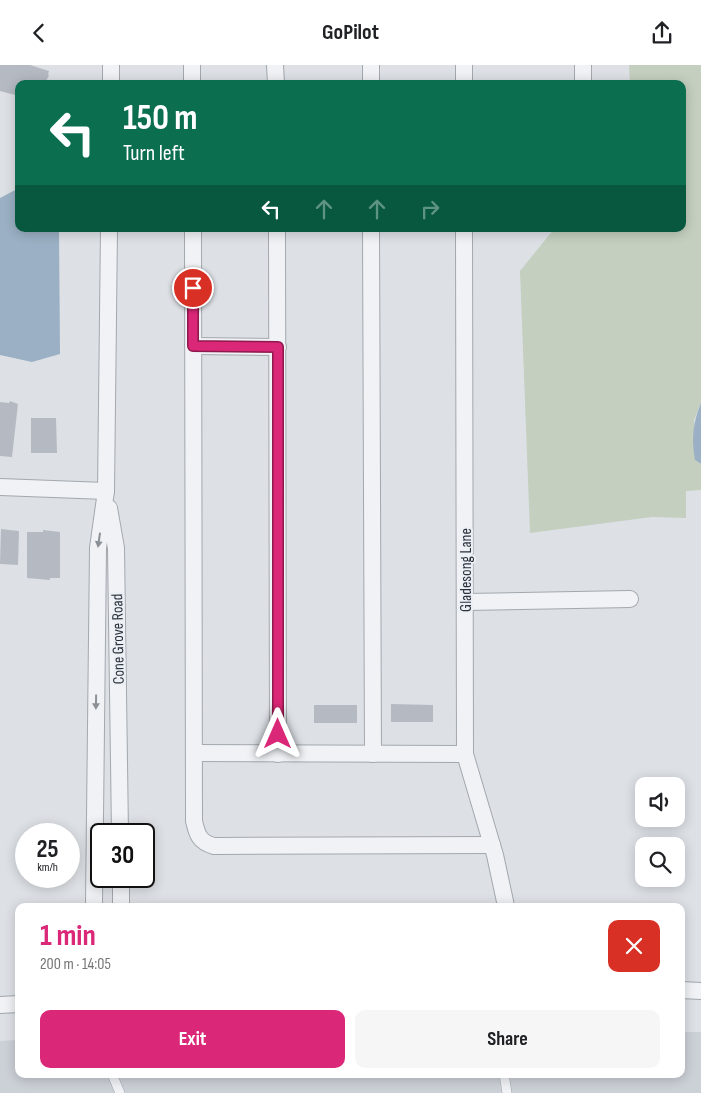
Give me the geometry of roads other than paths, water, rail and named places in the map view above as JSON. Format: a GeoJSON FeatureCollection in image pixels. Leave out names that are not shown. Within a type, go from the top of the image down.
{"type":"FeatureCollection","features":[{"type":"Feature","properties":{"kind":"street"},"geometry":{"type":"LineString","coordinates":[[110,80],[111,65]]}},
{"type":"Feature","properties":{"kind":"street"},"geometry":{"type":"LineString","coordinates":[[192,65],[192,80]]}},
{"type":"Feature","properties":{"kind":"street"},"geometry":{"type":"LineString","coordinates":[[276,65],[276,80]]}},
{"type":"Feature","properties":{"kind":"street"},"geometry":{"type":"LineString","coordinates":[[371,65],[371,80]]}},
{"type":"Feature","properties":{"kind":"street"},"geometry":{"type":"LineString","coordinates":[[464,65],[464,80]]}},
{"type":"Feature","properties":{"kind":"street"},"geometry":{"type":"LineString","coordinates":[[583,65],[583,80]]}},
{"type":"Feature","properties":{"kind":"street","name":"Cone Grove Road"},"geometry":{"type":"LineString","coordinates":[[94,903],[98,548],[106,491],[109,232]]}},
{"type":"Feature","properties":{"kind":"street"},"geometry":{"type":"LineString","coordinates":[[192,232],[194,821],[199,837],[207,844],[214,846],[492,845]]}},
{"type":"Feature","properties":{"kind":"street"},"geometry":{"type":"LineString","coordinates":[[277,232],[278,754]]}},
{"type":"Feature","properties":{"kind":"street"},"geometry":{"type":"LineString","coordinates":[[371,232],[373,754]]}},
{"type":"Feature","properties":{"kind":"street","name":"Gladesong Lane"},"geometry":{"type":"LineString","coordinates":[[464,232],[465,754],[492,845],[506,903]]}},
{"type":"Feature","properties":{"kind":"street"},"geometry":{"type":"LineString","coordinates":[[193,346],[278,347]]}},
{"type":"Feature","properties":{"kind":"street"},"geometry":{"type":"LineString","coordinates":[[0,487],[106,491]]}},
{"type":"Feature","properties":{"kind":"street","name":"Cone Grove Road"},"geometry":{"type":"LineString","coordinates":[[106,491],[116,548],[120,823]]}},
{"type":"Feature","properties":{"kind":"street"},"geometry":{"type":"LineString","coordinates":[[465,602],[630,599]]}},
{"type":"Feature","properties":{"kind":"street"},"geometry":{"type":"LineString","coordinates":[[194,753],[465,754]]}},
{"type":"Feature","properties":{"kind":"street"},"geometry":{"type":"LineString","coordinates":[[96,787],[119,787]]}},
{"type":"Feature","properties":{"kind":"street"},"geometry":{"type":"LineString","coordinates":[[121,888],[121,903]]}},
{"type":"Feature","properties":{"kind":"street"},"geometry":{"type":"LineString","coordinates":[[685,991],[701,991]]}},
{"type":"Feature","properties":{"kind":"street"},"geometry":{"type":"LineString","coordinates":[[0,1005],[15,1005]]}},
{"type":"Feature","properties":{"kind":"lane"},"geometry":{"type":"LineString","coordinates":[[114,1078],[120,1093]]}},
{"type":"Feature","properties":{"kind":"lane"},"geometry":{"type":"LineString","coordinates":[[505,1078],[507,1093]]}},
{"type":"Feature","properties":{"kind":"water"},"geometry":{"type":"Polygon","coordinates":[[[15,190],[15,232],[59,232],[60,354],[32,362],[0,355],[0,198],[15,190]]]}},
{"type":"Feature","properties":{"kind":"water"},"geometry":{"type":"Polygon","coordinates":[[[701,403],[701,464],[695,460],[693,438],[696,417],[701,403]]]}}]}
